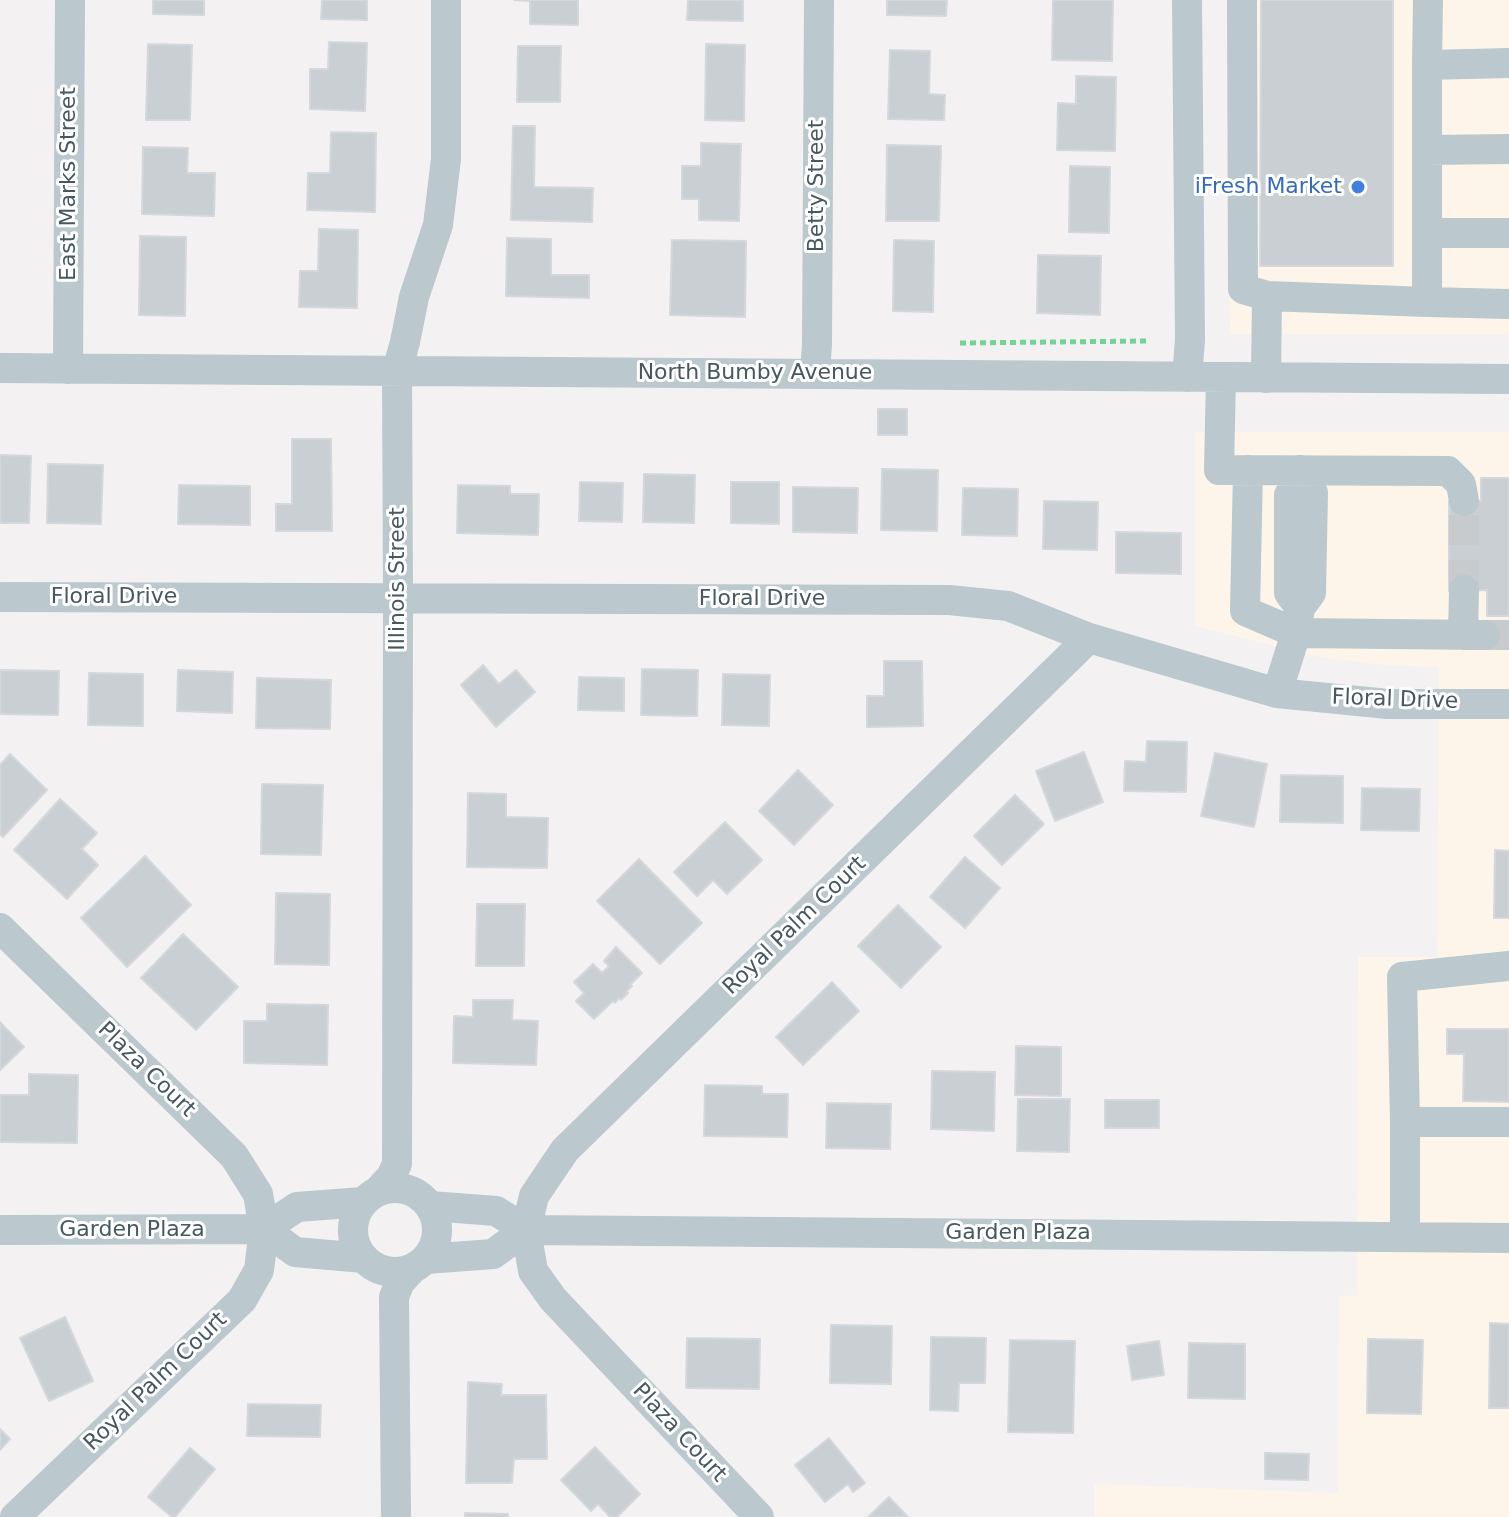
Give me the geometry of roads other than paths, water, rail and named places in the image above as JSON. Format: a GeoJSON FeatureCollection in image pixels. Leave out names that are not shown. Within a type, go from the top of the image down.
{"type":"FeatureCollection","features":[{"type":"Feature","properties":{"kind":"street","name":"East Marks Street"},"geometry":{"type":"LineString","coordinates":[[68,369],[70,0]]}},
{"type":"Feature","properties":{"kind":"street","name":"Illinois Street"},"geometry":{"type":"LineString","coordinates":[[397,1164],[397,371],[414,297],[438,225],[446,159],[446,0]]}},
{"type":"Feature","properties":{"kind":"street","name":"Betty Street"},"geometry":{"type":"LineString","coordinates":[[815,373],[819,0]]}},
{"type":"Feature","properties":{"kind":"street"},"geometry":{"type":"LineString","coordinates":[[1187,0],[1190,340],[1187,377]]}},
{"type":"Feature","properties":{"kind":"street"},"geometry":{"type":"LineString","coordinates":[[1242,0],[1243,289],[1267,296],[1509,304]]}},
{"type":"Feature","properties":{"kind":"street"},"geometry":{"type":"LineString","coordinates":[[1427,302],[1428,0]]}},
{"type":"Feature","properties":{"kind":"street"},"geometry":{"type":"LineString","coordinates":[[1427,65],[1509,63]]}},
{"type":"Feature","properties":{"kind":"street"},"geometry":{"type":"LineString","coordinates":[[1427,150],[1509,149]]}},
{"type":"Feature","properties":{"kind":"street"},"geometry":{"type":"LineString","coordinates":[[1427,233],[1509,233]]}},
{"type":"Feature","properties":{"kind":"street"},"geometry":{"type":"LineString","coordinates":[[1266,378],[1267,296]]}},
{"type":"Feature","properties":{"kind":"street","name":"North Bumby Avenue"},"geometry":{"type":"LineString","coordinates":[[0,368],[1509,379]]}},
{"type":"Feature","properties":{"kind":"street"},"geometry":{"type":"LineString","coordinates":[[1221,377],[1219,470],[1300,475],[1448,471],[1461,484],[1464,501]]}},
{"type":"Feature","properties":{"kind":"street"},"geometry":{"type":"LineString","coordinates":[[1248,470],[1245,611],[1298,620],[1474,635],[1464,590]]}},
{"type":"Feature","properties":{"kind":"street"},"geometry":{"type":"LineString","coordinates":[[1277,693],[1298,620],[1311,593],[1313,493],[1300,475]]}},
{"type":"Feature","properties":{"kind":"street","name":"Floral Drive"},"geometry":{"type":"LineString","coordinates":[[0,597],[949,600],[1008,606],[1089,638],[1277,693],[1388,704],[1509,704]]}},
{"type":"Feature","properties":{"kind":"street","name":"Royal Palm Court"},"geometry":{"type":"LineString","coordinates":[[526,1230],[534,1196],[565,1150],[1089,638]]}},
{"type":"Feature","properties":{"kind":"street","name":"Plaza Court"},"geometry":{"type":"LineString","coordinates":[[0,928],[234,1156],[258,1194],[264,1229]]}},
{"type":"Feature","properties":{"kind":"street"},"geometry":{"type":"LineString","coordinates":[[1405,1236],[1402,977],[1509,966]]}},
{"type":"Feature","properties":{"kind":"street"},"geometry":{"type":"LineString","coordinates":[[1405,1122],[1509,1122]]}},
{"type":"Feature","properties":{"kind":"street"},"geometry":{"type":"LineString","coordinates":[[394,1297],[387,1282],[369,1262],[354,1238],[354,1221],[371,1196],[391,1177],[397,1164]]}},
{"type":"Feature","properties":{"kind":"street"},"geometry":{"type":"LineString","coordinates":[[396,1517],[394,1297],[400,1282],[435,1246],[437,1224],[422,1199],[403,1178],[397,1164]]}},
{"type":"Feature","properties":{"kind":"street"},"geometry":{"type":"LineString","coordinates":[[422,1199],[400,1188],[371,1196],[297,1207],[264,1229],[295,1252],[369,1262],[394,1272],[419,1264],[493,1254],[526,1230]]}},
{"type":"Feature","properties":{"kind":"street","name":"Garden Plaza"},"geometry":{"type":"LineString","coordinates":[[422,1199],[496,1211],[526,1230],[1509,1238]]}},
{"type":"Feature","properties":{"kind":"street","name":"Royal Palm Court"},"geometry":{"type":"LineString","coordinates":[[15,1517],[242,1300],[259,1270],[264,1229]]}},
{"type":"Feature","properties":{"kind":"street","name":"Garden Plaza"},"geometry":{"type":"LineString","coordinates":[[0,1230],[264,1229]]}},
{"type":"Feature","properties":{"kind":"street","name":"Plaza Court"},"geometry":{"type":"LineString","coordinates":[[526,1230],[533,1271],[553,1299],[759,1517]]}},
{"type":"Feature","properties":{"kind":"tunnel"},"geometry":{"type":"LineString","coordinates":[[1464,501],[1464,590]]}},
{"type":"Feature","properties":{"kind":"tunnel"},"geometry":{"type":"LineString","coordinates":[[1485,635],[1509,635]]}},
{"type":"Feature","properties":{"kind":"place","name":"iFresh Market"},"geometry":{"type":"Point","coordinates":[1358,187]}}]}
